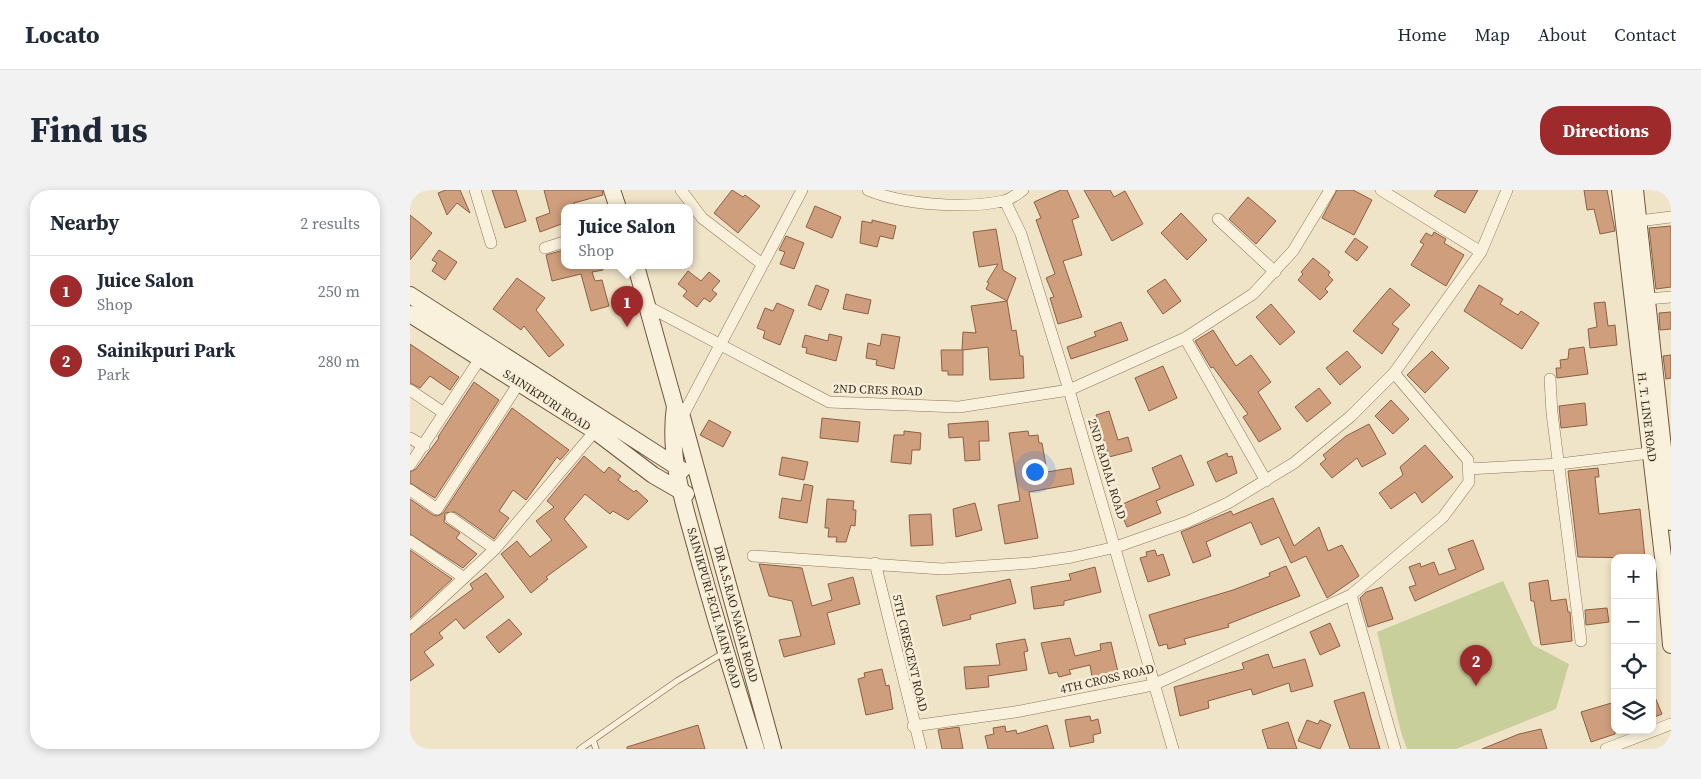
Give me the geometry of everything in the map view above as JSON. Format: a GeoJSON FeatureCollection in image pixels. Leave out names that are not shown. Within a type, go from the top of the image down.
{"type":"FeatureCollection","features":[{"type":"Feature","properties":{"kind":"main road"},"geometry":{"type":"LineString","coordinates":[[612,190],[617,204]]}},
{"type":"Feature","properties":{"kind":"main road","name":"H. T. LINE ROAD"},"geometry":{"type":"LineString","coordinates":[[1620,190],[1658,452],[1671,522]]}},
{"type":"Feature","properties":{"kind":"main road","name":"H. T. LINE ROAD"},"geometry":{"type":"LineString","coordinates":[[1635,190],[1647,299],[1671,645]]}},
{"type":"Feature","properties":{"kind":"main road"},"geometry":{"type":"LineString","coordinates":[[637,269],[649,306],[677,415],[699,480]]}},
{"type":"Feature","properties":{"kind":"main road","name":"SAINIKPURI ROAD"},"geometry":{"type":"LineString","coordinates":[[410,295],[699,480]]}},
{"type":"Feature","properties":{"kind":"main road","name":"SAINIKPURI ROAD"},"geometry":{"type":"LineString","coordinates":[[410,314],[595,431],[680,493]]}},
{"type":"Feature","properties":{"kind":"main road"},"geometry":{"type":"LineString","coordinates":[[648,448],[662,444],[677,415]]}},
{"type":"Feature","properties":{"kind":"main road","name":"SAINIKPURI-ECIL MAIN ROAD"},"geometry":{"type":"LineString","coordinates":[[677,415],[676,467],[680,493],[725,652],[756,749]]}},
{"type":"Feature","properties":{"kind":"main road","name":"DR A.S.RAO NAGAR ROAD"},"geometry":{"type":"LineString","coordinates":[[699,480],[773,749]]}},
{"type":"Feature","properties":{"kind":"main road"},"geometry":{"type":"LineString","coordinates":[[680,493],[705,499]]}},
{"type":"Feature","properties":{"kind":"street"},"geometry":{"type":"LineString","coordinates":[[475,190],[491,243]]}},
{"type":"Feature","properties":{"kind":"street"},"geometry":{"type":"LineString","coordinates":[[681,190],[692,204]]}},
{"type":"Feature","properties":{"kind":"street"},"geometry":{"type":"LineString","coordinates":[[677,415],[720,346],[802,190]]}},
{"type":"Feature","properties":{"kind":"street"},"geometry":{"type":"LineString","coordinates":[[868,190],[887,198],[964,206],[1005,201],[1023,190]]}},
{"type":"Feature","properties":{"kind":"street","name":"2ND CRES ROAD"},"geometry":{"type":"LineString","coordinates":[[649,306],[720,346],[829,402],[959,407],[1069,390],[1185,338],[1228,312],[1253,294],[1275,272],[1308,228],[1330,190]]}},
{"type":"Feature","properties":{"kind":"street"},"geometry":{"type":"LineString","coordinates":[[1381,190],[1481,252]]}},
{"type":"Feature","properties":{"kind":"street"},"geometry":{"type":"LineString","coordinates":[[753,556],[942,569],[988,568],[1072,557],[1116,547],[1187,522],[1228,503],[1294,463],[1324,440],[1394,373],[1481,252],[1507,190]]}},
{"type":"Feature","properties":{"kind":"street","name":"2ND RADIAL ROAD"},"geometry":{"type":"LineString","coordinates":[[1005,201],[1021,234],[1069,390],[1116,547],[1152,685],[1173,749]]}},
{"type":"Feature","properties":{"kind":"street"},"geometry":{"type":"LineString","coordinates":[[693,206],[702,218],[762,264]]}},
{"type":"Feature","properties":{"kind":"street"},"geometry":{"type":"LineString","coordinates":[[1639,221],[1671,217]]}},
{"type":"Feature","properties":{"kind":"street"},"geometry":{"type":"LineString","coordinates":[[1218,219],[1275,272]]}},
{"type":"Feature","properties":{"kind":"street"},"geometry":{"type":"LineString","coordinates":[[545,248],[561,243]]}},
{"type":"Feature","properties":{"kind":"street"},"geometry":{"type":"LineString","coordinates":[[1647,299],[1671,297]]}},
{"type":"Feature","properties":{"kind":"street"},"geometry":{"type":"LineString","coordinates":[[1185,338],[1266,481]]}},
{"type":"Feature","properties":{"kind":"street"},"geometry":{"type":"LineString","coordinates":[[410,465],[481,358]]}},
{"type":"Feature","properties":{"kind":"street"},"geometry":{"type":"LineString","coordinates":[[1394,373],[1468,460],[1468,469],[1559,464],[1658,452]]}},
{"type":"Feature","properties":{"kind":"street"},"geometry":{"type":"LineString","coordinates":[[1550,379],[1581,641]]}},
{"type":"Feature","properties":{"kind":"street"},"geometry":{"type":"LineString","coordinates":[[410,490],[437,509],[519,383]]}},
{"type":"Feature","properties":{"kind":"street"},"geometry":{"type":"LineString","coordinates":[[410,390],[444,413]]}},
{"type":"Feature","properties":{"kind":"street"},"geometry":{"type":"LineString","coordinates":[[410,628],[495,549],[595,431]]}},
{"type":"Feature","properties":{"kind":"street"},"geometry":{"type":"LineString","coordinates":[[410,438],[424,446]]}},
{"type":"Feature","properties":{"kind":"street","name":"4TH CROSS ROAD"},"geometry":{"type":"LineString","coordinates":[[913,726],[1044,707],[1152,685],[1351,594],[1443,517],[1469,482],[1468,469]]}},
{"type":"Feature","properties":{"kind":"street"},"geometry":{"type":"LineString","coordinates":[[451,518],[495,549]]}},
{"type":"Feature","properties":{"kind":"street"},"geometry":{"type":"LineString","coordinates":[[410,541],[464,578]]}},
{"type":"Feature","properties":{"kind":"street","name":"5TH CRESCENT ROAD"},"geometry":{"type":"LineString","coordinates":[[875,563],[913,726],[921,749]]}},
{"type":"Feature","properties":{"kind":"street"},"geometry":{"type":"LineString","coordinates":[[1351,594],[1395,749]]}},
{"type":"Feature","properties":{"kind":"street"},"geometry":{"type":"LineString","coordinates":[[1606,749],[1671,724]]}},
{"type":"Feature","properties":{"kind":"lane"},"geometry":{"type":"LineString","coordinates":[[580,749],[677,682],[725,652]]}},
{"type":"Feature","properties":{"kind":"lane"},"geometry":{"type":"LineString","coordinates":[[593,740],[596,749]]}},
{"type":"Feature","properties":{"kind":"green space"},"geometry":{"type":"Polygon","coordinates":[[[1503,581],[1533,645],[1569,664],[1556,709],[1456,749],[1407,749],[1401,732],[1377,632],[1503,581]]]}},
{"type":"Feature","properties":{"kind":"building"},"geometry":{"type":"Polygon","coordinates":[[[446,190],[460,190],[470,213],[457,203],[447,215],[438,193],[446,190]]]}},
{"type":"Feature","properties":{"kind":"building"},"geometry":{"type":"Polygon","coordinates":[[[492,190],[516,190],[526,221],[505,228],[492,190]]]}},
{"type":"Feature","properties":{"kind":"building"},"geometry":{"type":"Polygon","coordinates":[[[544,190],[602,190],[603,195],[574,204],[561,204],[561,224],[540,232],[536,218],[550,213],[544,190]]]}},
{"type":"Feature","properties":{"kind":"building"},"geometry":{"type":"Polygon","coordinates":[[[732,190],[743,197],[745,195],[760,206],[738,233],[714,213],[732,190]]]}},
{"type":"Feature","properties":{"kind":"building"},"geometry":{"type":"Polygon","coordinates":[[[1061,190],[1067,190],[1079,217],[1072,220],[1082,255],[1063,261],[1082,317],[1058,324],[1050,298],[1054,297],[1046,278],[1055,274],[1036,220],[1041,218],[1034,202],[1061,190]]]}},
{"type":"Feature","properties":{"kind":"building"},"geometry":{"type":"Polygon","coordinates":[[[1084,190],[1110,190],[1114,197],[1125,191],[1143,224],[1112,241],[1084,190]]]}},
{"type":"Feature","properties":{"kind":"building"},"geometry":{"type":"Polygon","coordinates":[[[1337,190],[1353,190],[1372,200],[1354,235],[1322,218],[1337,190]]]}},
{"type":"Feature","properties":{"kind":"building"},"geometry":{"type":"Polygon","coordinates":[[[1438,190],[1478,190],[1465,213],[1434,196],[1438,190]]]}},
{"type":"Feature","properties":{"kind":"building"},"geometry":{"type":"Polygon","coordinates":[[[1584,190],[1607,190],[1615,231],[1600,234],[1594,209],[1587,210],[1584,190]]]}},
{"type":"Feature","properties":{"kind":"building"},"geometry":{"type":"Polygon","coordinates":[[[1248,197],[1276,221],[1256,244],[1229,219],[1248,197]]]}},
{"type":"Feature","properties":{"kind":"building"},"geometry":{"type":"Polygon","coordinates":[[[815,206],[841,217],[832,238],[806,227],[815,206]]]}},
{"type":"Feature","properties":{"kind":"building"},"geometry":{"type":"Polygon","coordinates":[[[1181,213],[1207,240],[1187,260],[1161,233],[1181,213]]]}},
{"type":"Feature","properties":{"kind":"building"},"geometry":{"type":"Polygon","coordinates":[[[410,215],[432,233],[410,260],[410,215]]]}},
{"type":"Feature","properties":{"kind":"building"},"geometry":{"type":"Polygon","coordinates":[[[872,220],[896,226],[893,239],[880,236],[877,247],[860,243],[862,221],[872,223],[872,220]]]}},
{"type":"Feature","properties":{"kind":"building"},"geometry":{"type":"Polygon","coordinates":[[[1671,226],[1671,287],[1656,289],[1649,228],[1671,226]]]}},
{"type":"Feature","properties":{"kind":"building"},"geometry":{"type":"Polygon","coordinates":[[[996,229],[1003,270],[1016,278],[1007,301],[986,289],[989,283],[987,282],[998,264],[979,267],[973,232],[996,229]]]}},
{"type":"Feature","properties":{"kind":"building"},"geometry":{"type":"Polygon","coordinates":[[[1434,232],[1446,239],[1444,243],[1464,255],[1446,286],[1411,265],[1424,244],[1420,242],[1426,233],[1432,236],[1434,232]]]}},
{"type":"Feature","properties":{"kind":"building"},"geometry":{"type":"Polygon","coordinates":[[[786,236],[804,243],[794,269],[780,264],[785,252],[779,250],[786,236]]]}},
{"type":"Feature","properties":{"kind":"building"},"geometry":{"type":"Polygon","coordinates":[[[1355,238],[1368,247],[1357,261],[1345,252],[1355,238]]]}},
{"type":"Feature","properties":{"kind":"building"},"geometry":{"type":"Polygon","coordinates":[[[439,250],[457,262],[445,280],[432,271],[437,263],[432,260],[439,250]]]}},
{"type":"Feature","properties":{"kind":"building"},"geometry":{"type":"Polygon","coordinates":[[[561,251],[561,269],[603,269],[592,272],[595,281],[602,280],[609,306],[591,311],[581,274],[552,281],[546,255],[561,251]]]}},
{"type":"Feature","properties":{"kind":"building"},"geometry":{"type":"Polygon","coordinates":[[[1313,258],[1330,272],[1328,275],[1333,280],[1325,289],[1328,292],[1320,300],[1298,280],[1303,274],[1301,272],[1313,258]]]}},
{"type":"Feature","properties":{"kind":"building"},"geometry":{"type":"Polygon","coordinates":[[[688,271],[701,281],[709,272],[720,281],[712,290],[717,294],[710,302],[704,298],[697,307],[683,296],[687,291],[678,284],[688,271]]]}},
{"type":"Feature","properties":{"kind":"building"},"geometry":{"type":"Polygon","coordinates":[[[517,278],[545,298],[536,310],[564,345],[549,357],[524,326],[521,330],[493,309],[517,278]]]}},
{"type":"Feature","properties":{"kind":"building"},"geometry":{"type":"Polygon","coordinates":[[[1165,279],[1181,301],[1163,314],[1147,291],[1165,279]]]}},
{"type":"Feature","properties":{"kind":"building"},"geometry":{"type":"Polygon","coordinates":[[[816,285],[829,290],[821,310],[808,305],[816,285]]]}},
{"type":"Feature","properties":{"kind":"building"},"geometry":{"type":"Polygon","coordinates":[[[1479,285],[1503,299],[1500,304],[1518,315],[1521,311],[1539,323],[1522,349],[1464,311],[1479,285]]]}},
{"type":"Feature","properties":{"kind":"building"},"geometry":{"type":"Polygon","coordinates":[[[1390,288],[1410,305],[1392,324],[1399,329],[1382,354],[1353,331],[1390,288]]]}},
{"type":"Feature","properties":{"kind":"building"},"geometry":{"type":"Polygon","coordinates":[[[846,294],[871,300],[868,314],[843,309],[846,294]]]}},
{"type":"Feature","properties":{"kind":"building"},"geometry":{"type":"Polygon","coordinates":[[[1007,301],[1012,331],[1016,330],[1020,356],[1023,356],[1024,378],[990,380],[988,347],[963,350],[963,375],[948,375],[948,371],[942,371],[941,350],[962,350],[963,332],[976,333],[971,306],[1007,301]]]}},
{"type":"Feature","properties":{"kind":"building"},"geometry":{"type":"Polygon","coordinates":[[[1605,302],[1608,326],[1615,325],[1617,345],[1590,348],[1588,329],[1597,327],[1594,303],[1605,302]]]}},
{"type":"Feature","properties":{"kind":"building"},"geometry":{"type":"Polygon","coordinates":[[[777,303],[794,310],[780,345],[763,338],[765,331],[757,328],[765,308],[773,311],[777,303]]]}},
{"type":"Feature","properties":{"kind":"building"},"geometry":{"type":"Polygon","coordinates":[[[1271,304],[1295,332],[1280,345],[1256,317],[1271,304]]]}},
{"type":"Feature","properties":{"kind":"building"},"geometry":{"type":"Polygon","coordinates":[[[1671,312],[1671,329],[1660,330],[1659,313],[1671,312]]]}},
{"type":"Feature","properties":{"kind":"building"},"geometry":{"type":"Polygon","coordinates":[[[1121,322],[1128,340],[1071,359],[1067,347],[1096,336],[1094,332],[1121,322]]]}},
{"type":"Feature","properties":{"kind":"building"},"geometry":{"type":"Polygon","coordinates":[[[1213,330],[1236,366],[1251,355],[1271,382],[1258,392],[1281,429],[1259,442],[1243,417],[1248,414],[1213,367],[1211,368],[1195,341],[1213,330]]]}},
{"type":"Feature","properties":{"kind":"building"},"geometry":{"type":"Polygon","coordinates":[[[829,334],[842,337],[836,361],[806,353],[807,348],[802,347],[805,335],[828,341],[829,334]]]}},
{"type":"Feature","properties":{"kind":"building"},"geometry":{"type":"Polygon","coordinates":[[[882,334],[900,337],[894,369],[876,365],[877,360],[866,358],[868,343],[880,346],[882,334]]]}},
{"type":"Feature","properties":{"kind":"building"},"geometry":{"type":"Polygon","coordinates":[[[410,344],[459,377],[450,390],[430,376],[420,388],[410,383],[410,344]]]}},
{"type":"Feature","properties":{"kind":"building"},"geometry":{"type":"Polygon","coordinates":[[[1584,347],[1588,374],[1557,378],[1556,368],[1561,368],[1560,360],[1568,359],[1569,349],[1584,347]]]}},
{"type":"Feature","properties":{"kind":"building"},"geometry":{"type":"Polygon","coordinates":[[[1347,351],[1361,367],[1340,385],[1326,368],[1347,351]]]}},
{"type":"Feature","properties":{"kind":"building"},"geometry":{"type":"Polygon","coordinates":[[[1432,351],[1449,368],[1425,393],[1407,375],[1432,351]]]}},
{"type":"Feature","properties":{"kind":"building"},"geometry":{"type":"Polygon","coordinates":[[[1671,355],[1671,378],[1666,379],[1663,356],[1671,355]]]}},
{"type":"Feature","properties":{"kind":"building"},"geometry":{"type":"Polygon","coordinates":[[[1163,366],[1177,398],[1149,411],[1135,378],[1163,366]]]}},
{"type":"Feature","properties":{"kind":"building"},"geometry":{"type":"Polygon","coordinates":[[[474,382],[499,400],[435,498],[410,483],[410,472],[416,469],[439,438],[474,382]]]}},
{"type":"Feature","properties":{"kind":"building"},"geometry":{"type":"Polygon","coordinates":[[[1319,388],[1331,403],[1307,422],[1295,407],[1319,388]]]}},
{"type":"Feature","properties":{"kind":"building"},"geometry":{"type":"Polygon","coordinates":[[[1391,400],[1409,419],[1393,434],[1375,416],[1391,400]]]}},
{"type":"Feature","properties":{"kind":"building"},"geometry":{"type":"Polygon","coordinates":[[[1585,403],[1587,425],[1561,428],[1559,406],[1585,403]]]}},
{"type":"Feature","properties":{"kind":"building"},"geometry":{"type":"Polygon","coordinates":[[[512,408],[569,450],[560,460],[557,457],[526,500],[513,490],[499,511],[509,518],[494,539],[455,512],[445,513],[444,522],[460,533],[456,538],[477,554],[463,568],[410,534],[410,499],[433,515],[437,516],[443,513],[512,408]]]}},
{"type":"Feature","properties":{"kind":"building"},"geometry":{"type":"Polygon","coordinates":[[[1109,411],[1118,440],[1128,437],[1132,451],[1109,457],[1096,415],[1109,411]]]}},
{"type":"Feature","properties":{"kind":"building"},"geometry":{"type":"Polygon","coordinates":[[[822,418],[860,422],[858,442],[820,438],[822,418]]]}},
{"type":"Feature","properties":{"kind":"building"},"geometry":{"type":"Polygon","coordinates":[[[709,420],[731,432],[723,447],[700,435],[709,420]]]}},
{"type":"Feature","properties":{"kind":"building"},"geometry":{"type":"Polygon","coordinates":[[[988,421],[989,441],[979,441],[980,460],[965,461],[963,437],[949,438],[948,424],[988,421]]]}},
{"type":"Feature","properties":{"kind":"building"},"geometry":{"type":"Polygon","coordinates":[[[1369,424],[1386,454],[1362,467],[1357,458],[1332,478],[1320,464],[1326,459],[1323,455],[1346,436],[1369,424]]]}},
{"type":"Feature","properties":{"kind":"building"},"geometry":{"type":"Polygon","coordinates":[[[904,431],[921,433],[920,450],[912,450],[911,464],[891,462],[894,435],[904,435],[904,431]]]}},
{"type":"Feature","properties":{"kind":"building"},"geometry":{"type":"Polygon","coordinates":[[[1028,431],[1029,436],[1038,435],[1039,443],[1042,443],[1047,472],[1071,468],[1074,484],[1029,492],[1038,538],[1005,544],[998,505],[1020,501],[1009,433],[1028,431]]]}},
{"type":"Feature","properties":{"kind":"building"},"geometry":{"type":"Polygon","coordinates":[[[1425,445],[1453,477],[1422,503],[1415,492],[1391,509],[1379,493],[1403,475],[1400,467],[1425,445]]]}},
{"type":"Feature","properties":{"kind":"building"},"geometry":{"type":"Polygon","coordinates":[[[1227,453],[1228,457],[1232,456],[1237,473],[1216,482],[1207,462],[1227,453]]]}},
{"type":"Feature","properties":{"kind":"building"},"geometry":{"type":"Polygon","coordinates":[[[1181,455],[1194,485],[1156,501],[1161,513],[1127,527],[1118,506],[1160,488],[1152,468],[1181,455]]]}},
{"type":"Feature","properties":{"kind":"building"},"geometry":{"type":"Polygon","coordinates":[[[584,456],[604,473],[609,467],[621,476],[618,480],[634,492],[636,490],[648,501],[628,520],[613,511],[610,514],[585,494],[564,519],[587,547],[546,577],[548,579],[531,593],[501,554],[517,541],[530,557],[552,540],[536,521],[554,507],[547,501],[584,456]]]}},
{"type":"Feature","properties":{"kind":"building"},"geometry":{"type":"Polygon","coordinates":[[[782,457],[808,462],[804,480],[779,475],[782,457]]]}},
{"type":"Feature","properties":{"kind":"building"},"geometry":{"type":"Polygon","coordinates":[[[1598,468],[1599,477],[1595,477],[1599,514],[1640,509],[1645,554],[1611,554],[1611,557],[1578,557],[1568,471],[1598,468]]]}},
{"type":"Feature","properties":{"kind":"building"},"geometry":{"type":"Polygon","coordinates":[[[804,484],[813,486],[807,523],[779,518],[782,498],[801,501],[804,484]]]}},
{"type":"Feature","properties":{"kind":"building"},"geometry":{"type":"Polygon","coordinates":[[[1273,498],[1294,546],[1319,527],[1328,551],[1342,545],[1359,576],[1327,598],[1306,556],[1291,563],[1279,537],[1261,545],[1251,522],[1206,542],[1211,556],[1193,563],[1181,532],[1231,511],[1233,515],[1273,498]]]}},
{"type":"Feature","properties":{"kind":"building"},"geometry":{"type":"Polygon","coordinates":[[[827,499],[854,501],[853,510],[856,510],[855,526],[851,525],[846,542],[836,542],[837,537],[828,537],[829,528],[825,528],[827,499]]]}},
{"type":"Feature","properties":{"kind":"building"},"geometry":{"type":"Polygon","coordinates":[[[975,503],[982,530],[956,537],[953,509],[975,503]]]}},
{"type":"Feature","properties":{"kind":"building"},"geometry":{"type":"Polygon","coordinates":[[[931,514],[933,545],[911,546],[909,515],[931,514]]]}},
{"type":"Feature","properties":{"kind":"building"},"geometry":{"type":"Polygon","coordinates":[[[1473,540],[1484,569],[1415,601],[1409,587],[1416,585],[1409,567],[1420,563],[1421,567],[1434,562],[1439,575],[1456,569],[1448,549],[1473,540]]]}},
{"type":"Feature","properties":{"kind":"building"},"geometry":{"type":"Polygon","coordinates":[[[410,550],[452,579],[410,618],[410,550]]]}},
{"type":"Feature","properties":{"kind":"building"},"geometry":{"type":"Polygon","coordinates":[[[1155,550],[1157,556],[1163,554],[1170,575],[1148,582],[1140,558],[1147,556],[1146,552],[1155,550]]]}},
{"type":"Feature","properties":{"kind":"building"},"geometry":{"type":"Polygon","coordinates":[[[759,564],[802,568],[812,606],[832,600],[828,584],[853,577],[860,604],[827,613],[835,644],[784,657],[779,640],[801,636],[792,601],[769,596],[759,564]]]}},
{"type":"Feature","properties":{"kind":"building"},"geometry":{"type":"Polygon","coordinates":[[[1286,566],[1300,596],[1228,624],[1229,627],[1184,639],[1186,644],[1168,649],[1167,644],[1159,646],[1149,615],[1233,590],[1270,576],[1269,573],[1286,566]]]}},
{"type":"Feature","properties":{"kind":"building"},"geometry":{"type":"Polygon","coordinates":[[[1095,567],[1101,592],[1064,601],[1064,605],[1034,609],[1031,587],[1071,580],[1069,574],[1095,567]]]}},
{"type":"Feature","properties":{"kind":"building"},"geometry":{"type":"Polygon","coordinates":[[[486,573],[504,597],[464,629],[456,619],[439,633],[443,638],[424,652],[434,665],[410,681],[410,635],[473,589],[470,584],[486,573]]]}},
{"type":"Feature","properties":{"kind":"building"},"geometry":{"type":"Polygon","coordinates":[[[1010,579],[1016,603],[970,615],[971,619],[943,626],[936,596],[1010,579]]]}},
{"type":"Feature","properties":{"kind":"building"},"geometry":{"type":"Polygon","coordinates":[[[1548,580],[1551,601],[1566,599],[1568,612],[1570,612],[1572,641],[1541,645],[1529,583],[1548,580]]]}},
{"type":"Feature","properties":{"kind":"building"},"geometry":{"type":"Polygon","coordinates":[[[1382,587],[1393,619],[1368,627],[1360,598],[1366,592],[1382,587]]]}},
{"type":"Feature","properties":{"kind":"building"},"geometry":{"type":"Polygon","coordinates":[[[1607,608],[1609,622],[1586,625],[1585,610],[1607,608]]]}},
{"type":"Feature","properties":{"kind":"building"},"geometry":{"type":"Polygon","coordinates":[[[509,619],[522,634],[499,653],[486,637],[509,619]]]}},
{"type":"Feature","properties":{"kind":"building"},"geometry":{"type":"Polygon","coordinates":[[[1330,623],[1340,646],[1320,655],[1310,632],[1330,623]]]}},
{"type":"Feature","properties":{"kind":"building"},"geometry":{"type":"Polygon","coordinates":[[[1070,638],[1075,656],[1101,650],[1100,644],[1111,642],[1118,672],[1092,677],[1090,665],[1069,670],[1071,674],[1059,677],[1057,672],[1049,674],[1041,643],[1070,638]]]}},
{"type":"Feature","properties":{"kind":"building"},"geometry":{"type":"Polygon","coordinates":[[[1025,639],[1028,651],[1024,652],[1027,670],[988,676],[989,687],[966,689],[964,667],[1000,665],[996,644],[1025,639]]]}},
{"type":"Feature","properties":{"kind":"building"},"geometry":{"type":"Polygon","coordinates":[[[1268,654],[1273,668],[1305,659],[1313,686],[1291,692],[1289,683],[1253,695],[1251,689],[1208,701],[1209,708],[1180,716],[1174,687],[1244,669],[1242,663],[1268,654]]]}},
{"type":"Feature","properties":{"kind":"building"},"geometry":{"type":"Polygon","coordinates":[[[882,669],[886,686],[889,685],[893,709],[866,715],[858,679],[865,677],[864,673],[882,669]]]}},
{"type":"Feature","properties":{"kind":"building"},"geometry":{"type":"Polygon","coordinates":[[[1364,692],[1380,749],[1350,749],[1334,701],[1364,692]]]}},
{"type":"Feature","properties":{"kind":"building"},"geometry":{"type":"Polygon","coordinates":[[[1656,700],[1662,714],[1656,716],[1656,700]]]}},
{"type":"Feature","properties":{"kind":"building"},"geometry":{"type":"Polygon","coordinates":[[[1611,703],[1611,734],[1615,734],[1591,742],[1581,712],[1611,703]]]}},
{"type":"Feature","properties":{"kind":"building"},"geometry":{"type":"Polygon","coordinates":[[[1090,716],[1091,721],[1098,719],[1101,733],[1093,735],[1094,742],[1070,747],[1065,720],[1090,716]]]}},
{"type":"Feature","properties":{"kind":"building"},"geometry":{"type":"Polygon","coordinates":[[[1307,720],[1318,724],[1320,720],[1331,725],[1320,749],[1298,741],[1307,720]]]}},
{"type":"Feature","properties":{"kind":"building"},"geometry":{"type":"Polygon","coordinates":[[[1288,722],[1297,749],[1268,749],[1262,730],[1288,722]]]}},
{"type":"Feature","properties":{"kind":"building"},"geometry":{"type":"Polygon","coordinates":[[[698,725],[705,749],[627,749],[627,747],[698,725]]]}},
{"type":"Feature","properties":{"kind":"building"},"geometry":{"type":"Polygon","coordinates":[[[1047,725],[1054,749],[988,749],[985,736],[994,734],[993,728],[1005,726],[1006,732],[1016,730],[1017,734],[1047,725]]]}},
{"type":"Feature","properties":{"kind":"building"},"geometry":{"type":"Polygon","coordinates":[[[959,727],[963,749],[942,749],[938,730],[959,727]]]}},
{"type":"Feature","properties":{"kind":"building"},"geometry":{"type":"Polygon","coordinates":[[[1541,729],[1547,749],[1482,749],[1519,734],[1541,729]]]}},
{"type":"Feature","properties":{"kind":"place","name":"Juice Salon"},"geometry":{"type":"Point","coordinates":[627,327]}},
{"type":"Feature","properties":{"kind":"place","name":"Sainikpuri Park"},"geometry":{"type":"Point","coordinates":[1476,686]}}]}
